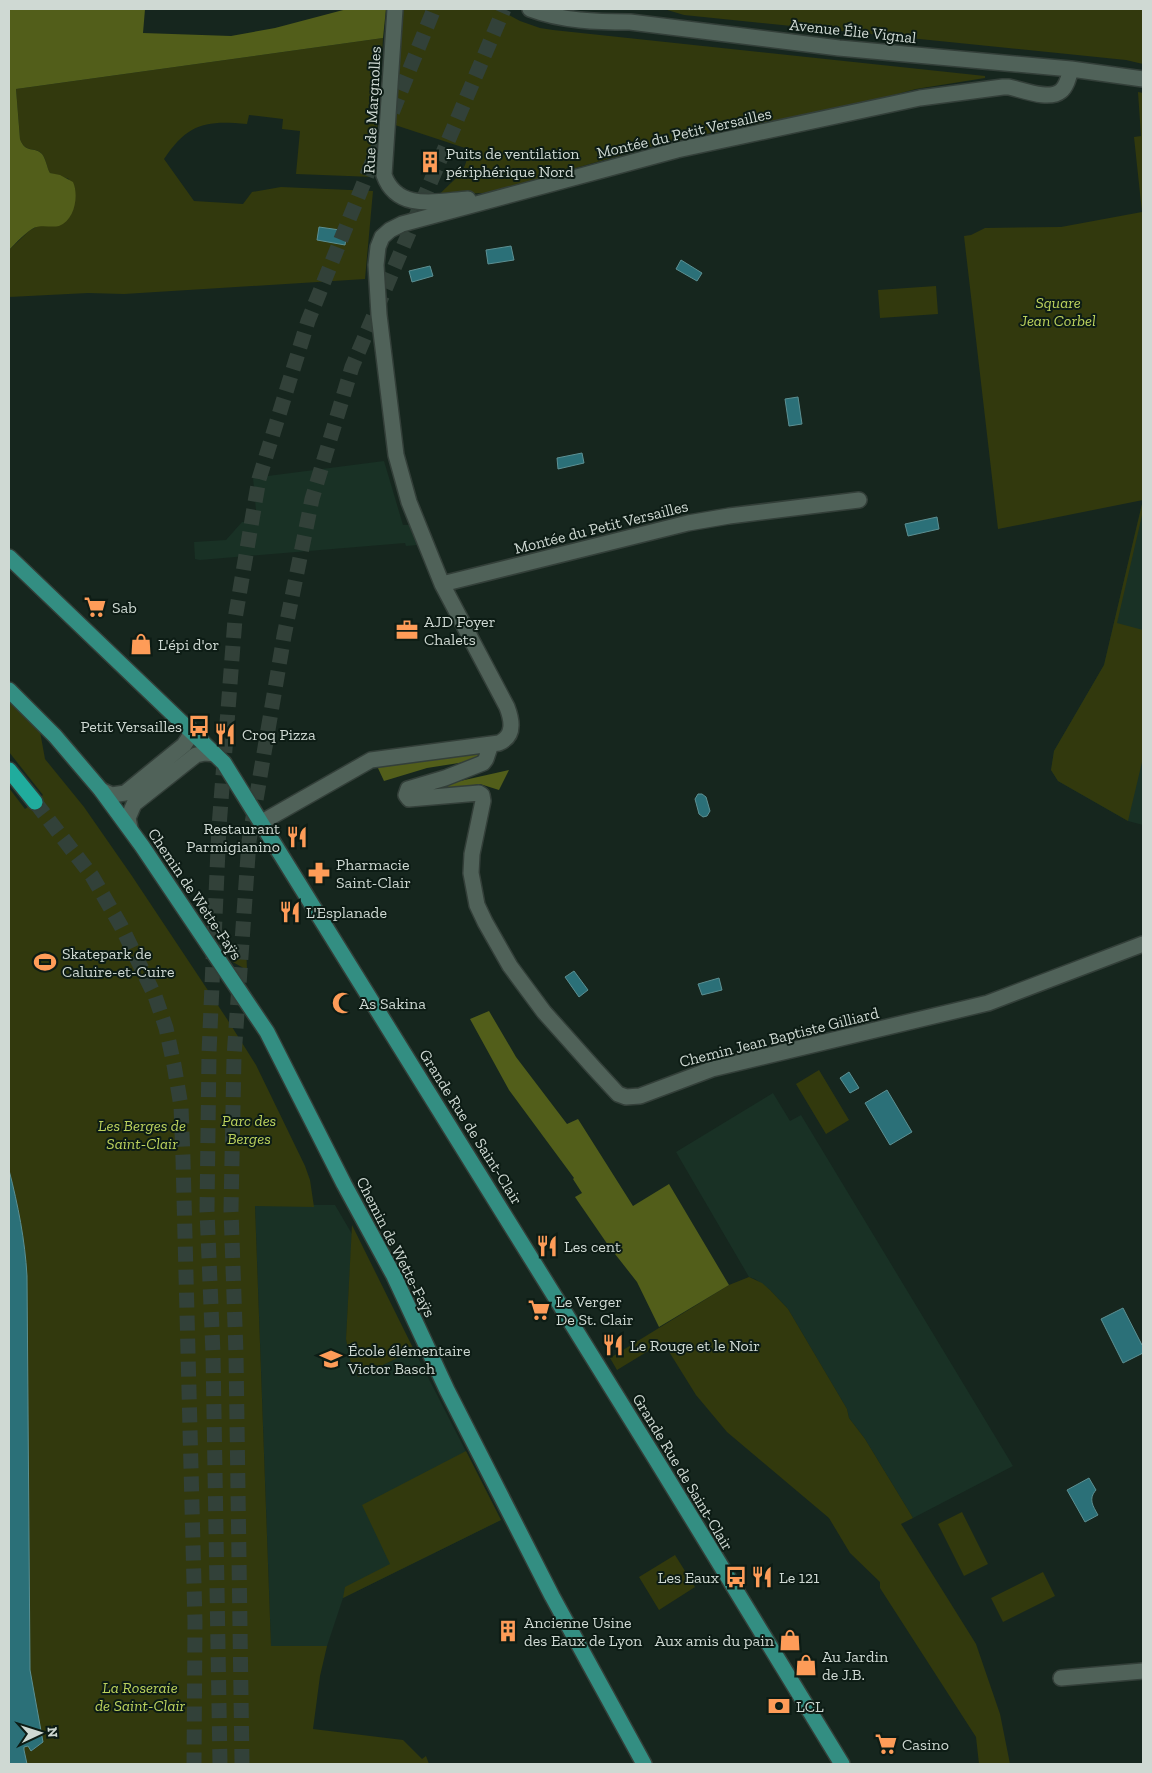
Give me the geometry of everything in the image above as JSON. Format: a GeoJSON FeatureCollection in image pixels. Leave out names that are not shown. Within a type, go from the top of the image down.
{"type":"FeatureCollection","features":[{"type":"Feature","properties":{"kind":"highway"},"geometry":{"type":"LineString","coordinates":[[9,770],[35,802]]}},
{"type":"Feature","properties":{"kind":"main road","name":"Grande Rue de Saint-Clair"},"geometry":{"type":"LineString","coordinates":[[9,557],[224,763],[655,1458],[842,1764]]}},
{"type":"Feature","properties":{"kind":"main road","name":"Chemin de Wette-Faÿs"},"geometry":{"type":"LineString","coordinates":[[9,690],[55,736],[102,790],[130,828],[267,1032],[344,1184],[394,1276],[448,1390],[557,1605],[644,1764]]}},
{"type":"Feature","properties":{"kind":"street","name":"Rue de Margnolles"},"geometry":{"type":"LineString","coordinates":[[395,9],[384,175],[387,185],[402,198],[412,201],[500,198]]}},
{"type":"Feature","properties":{"kind":"street","name":"Avenue Élie Vignal"},"geometry":{"type":"LineString","coordinates":[[530,9],[572,19],[603,22],[629,15],[839,48],[1072,69],[1143,80]]}},
{"type":"Feature","properties":{"kind":"street","name":"Montée du Petit Versailles"},"geometry":{"type":"LineString","coordinates":[[262,822],[371,760],[491,744],[504,740],[511,728],[511,717],[442,584],[409,502],[396,455],[376,282],[378,247],[382,237],[390,230],[402,224],[677,150],[920,98],[1009,86],[1053,95],[1061,91],[1066,85],[1072,69]]}},
{"type":"Feature","properties":{"kind":"street","name":"Montée du Petit Versailles"},"geometry":{"type":"LineString","coordinates":[[442,584],[688,523],[728,516],[859,500]]}},
{"type":"Feature","properties":{"kind":"street"},"geometry":{"type":"LineString","coordinates":[[102,790],[112,795],[125,793],[184,744],[190,736],[190,729]]}},
{"type":"Feature","properties":{"kind":"street","name":"Chemin Jean Baptiste Gilliard"},"geometry":{"type":"LineString","coordinates":[[491,744],[483,763],[445,778],[408,789],[406,795],[409,799],[480,793],[482,795],[483,801],[472,854],[471,873],[477,905],[485,922],[510,966],[544,1012],[618,1094],[626,1097],[640,1096],[712,1069],[988,1003],[1143,944]]}},
{"type":"Feature","properties":{"kind":"street"},"geometry":{"type":"LineString","coordinates":[[130,828],[128,818],[134,804],[196,756],[205,753],[215,754]]}},
{"type":"Feature","properties":{"kind":"street"},"geometry":{"type":"LineString","coordinates":[[1062,1678],[1143,1672]]}},
{"type":"Feature","properties":{"kind":"shaded area"},"geometry":{"type":"Polygon","coordinates":[[[384,461],[403,525],[409,525],[417,545],[406,546],[405,543],[195,559],[194,542],[226,540],[242,522],[257,521],[253,478],[384,461]]]}},
{"type":"Feature","properties":{"kind":"shaded area"},"geometry":{"type":"Polygon","coordinates":[[[1143,499],[1143,825],[1128,821],[1058,781],[1051,770],[1054,751],[1104,665],[1143,499]]]}},
{"type":"Feature","properties":{"kind":"shaded area"},"geometry":{"type":"Polygon","coordinates":[[[773,1093],[790,1121],[801,1115],[1013,1466],[913,1518],[865,1439],[849,1418],[847,1409],[788,1309],[770,1290],[749,1277],[676,1152],[773,1093]]]}},
{"type":"Feature","properties":{"kind":"shaded area"},"geometry":{"type":"Polygon","coordinates":[[[255,1205],[335,1205],[352,1234],[346,1339],[350,1360],[358,1377],[414,1350],[501,1520],[343,1598],[327,1646],[271,1646],[255,1205]]]}},
{"type":"Feature","properties":{"kind":"green space"},"geometry":{"type":"Polygon","coordinates":[[[9,9],[145,9],[143,33],[231,36],[275,28],[347,9],[386,9],[383,38],[16,89],[22,144],[42,154],[50,173],[60,175],[73,182],[76,194],[72,213],[64,223],[59,226],[32,229],[9,250],[9,9]]]}},
{"type":"Feature","properties":{"kind":"green space"},"geometry":{"type":"Polygon","coordinates":[[[400,9],[498,9],[520,21],[553,30],[985,76],[985,78],[916,89],[867,102],[671,141],[495,191],[439,195],[459,175],[465,165],[468,149],[392,124],[400,9]]]}},
{"type":"Feature","properties":{"kind":"green space"},"geometry":{"type":"Polygon","coordinates":[[[664,9],[1143,9],[1143,64],[1126,60],[684,15],[664,9]]]}},
{"type":"Feature","properties":{"kind":"green space"},"geometry":{"type":"Polygon","coordinates":[[[383,38],[374,177],[296,174],[300,131],[282,129],[283,119],[249,115],[247,124],[209,124],[190,131],[181,138],[164,159],[194,201],[243,204],[252,192],[281,187],[373,191],[365,279],[124,294],[88,293],[9,297],[9,250],[36,227],[69,179],[50,173],[42,154],[22,144],[16,89],[383,38]]]}},
{"type":"Feature","properties":{"kind":"green space","name":"Square Jean Corbel"},"geometry":{"type":"Polygon","coordinates":[[[1138,92],[1143,93],[1143,500],[998,529],[964,236],[971,235],[985,228],[1061,227],[1142,212],[1134,137],[1141,136],[1138,92]]]}},
{"type":"Feature","properties":{"kind":"green space"},"geometry":{"type":"Polygon","coordinates":[[[936,286],[938,314],[880,318],[878,290],[936,286]]]}},
{"type":"Feature","properties":{"kind":"green space"},"geometry":{"type":"Polygon","coordinates":[[[1143,500],[1143,511],[1117,623],[1143,630],[1143,758],[1128,821],[1058,781],[1051,770],[1054,751],[1104,665],[1143,500]]]}},
{"type":"Feature","properties":{"kind":"green space","name":"Les Berges de Saint-Clair"},"geometry":{"type":"Polygon","coordinates":[[[9,701],[39,726],[45,759],[84,807],[227,1019],[256,1065],[305,1166],[310,1180],[314,1207],[255,1206],[271,1646],[327,1646],[320,1676],[313,1729],[403,1740],[422,1759],[426,1756],[429,1764],[27,1764],[24,1747],[28,1745],[32,1751],[43,1742],[30,1670],[27,1276],[21,1223],[9,1170],[9,788],[25,809],[43,795],[9,752],[9,701]]]}},
{"type":"Feature","properties":{"kind":"green space"},"geometry":{"type":"Polygon","coordinates":[[[477,753],[480,756],[478,760],[427,768],[384,781],[377,766],[477,753]]]}},
{"type":"Feature","properties":{"kind":"green space"},"geometry":{"type":"Polygon","coordinates":[[[509,770],[499,790],[480,784],[422,793],[420,790],[509,770]]]}},
{"type":"Feature","properties":{"kind":"green space"},"geometry":{"type":"Polygon","coordinates":[[[246,945],[247,970],[231,961],[240,947],[246,945]]]}},
{"type":"Feature","properties":{"kind":"green space"},"geometry":{"type":"Polygon","coordinates":[[[489,1011],[516,1057],[567,1124],[578,1119],[633,1206],[669,1184],[729,1285],[659,1327],[637,1282],[608,1245],[575,1197],[582,1193],[574,1178],[509,1090],[470,1019],[489,1011]]]}},
{"type":"Feature","properties":{"kind":"green space"},"geometry":{"type":"Polygon","coordinates":[[[819,1070],[849,1120],[826,1134],[796,1084],[819,1070]]]}},
{"type":"Feature","properties":{"kind":"green space"},"geometry":{"type":"Polygon","coordinates":[[[352,1225],[414,1350],[358,1377],[350,1360],[346,1339],[352,1225]]]}},
{"type":"Feature","properties":{"kind":"green space"},"geometry":{"type":"Polygon","coordinates":[[[749,1277],[762,1283],[788,1309],[847,1409],[849,1418],[865,1439],[913,1518],[901,1524],[976,1644],[1000,1714],[1010,1764],[979,1764],[976,1737],[880,1588],[880,1582],[850,1553],[829,1518],[727,1432],[696,1395],[663,1342],[617,1370],[610,1358],[729,1285],[749,1277]]]}},
{"type":"Feature","properties":{"kind":"green space"},"geometry":{"type":"Polygon","coordinates":[[[466,1451],[501,1520],[343,1598],[345,1587],[390,1564],[362,1505],[466,1451]]]}},
{"type":"Feature","properties":{"kind":"green space"},"geometry":{"type":"Polygon","coordinates":[[[962,1512],[988,1564],[964,1576],[938,1524],[962,1512]]]}},
{"type":"Feature","properties":{"kind":"green space"},"geometry":{"type":"Polygon","coordinates":[[[675,1555],[695,1587],[659,1610],[639,1577],[675,1555]]]}},
{"type":"Feature","properties":{"kind":"green space"},"geometry":{"type":"Polygon","coordinates":[[[1043,1572],[1055,1596],[1003,1622],[991,1598],[1043,1572]]]}},
{"type":"Feature","properties":{"kind":"water"},"geometry":{"type":"Polygon","coordinates":[[[319,227],[347,231],[345,245],[317,240],[319,227]]]}},
{"type":"Feature","properties":{"kind":"water"},"geometry":{"type":"Polygon","coordinates":[[[511,246],[514,260],[488,264],[486,250],[511,246]]]}},
{"type":"Feature","properties":{"kind":"water"},"geometry":{"type":"Polygon","coordinates":[[[681,260],[702,273],[697,281],[676,269],[681,260]]]}},
{"type":"Feature","properties":{"kind":"water"},"geometry":{"type":"Polygon","coordinates":[[[430,266],[433,276],[412,282],[409,271],[430,266]]]}},
{"type":"Feature","properties":{"kind":"water"},"geometry":{"type":"Polygon","coordinates":[[[798,397],[802,424],[789,426],[785,399],[798,397]]]}},
{"type":"Feature","properties":{"kind":"water"},"geometry":{"type":"Polygon","coordinates":[[[582,453],[584,463],[558,469],[557,458],[582,453]]]}},
{"type":"Feature","properties":{"kind":"water"},"geometry":{"type":"Polygon","coordinates":[[[937,517],[939,529],[908,536],[905,524],[937,517]]]}},
{"type":"Feature","properties":{"kind":"water"},"geometry":{"type":"Polygon","coordinates":[[[698,794],[706,797],[710,811],[707,816],[703,817],[699,814],[695,799],[698,794]]]}},
{"type":"Feature","properties":{"kind":"water"},"geometry":{"type":"Polygon","coordinates":[[[574,971],[588,990],[579,997],[565,977],[574,971]]]}},
{"type":"Feature","properties":{"kind":"water"},"geometry":{"type":"Polygon","coordinates":[[[719,978],[722,990],[702,995],[698,984],[719,978]]]}},
{"type":"Feature","properties":{"kind":"water"},"geometry":{"type":"Polygon","coordinates":[[[849,1072],[859,1088],[850,1093],[840,1078],[849,1072]]]}},
{"type":"Feature","properties":{"kind":"water"},"geometry":{"type":"Polygon","coordinates":[[[887,1090],[912,1132],[890,1145],[865,1103],[887,1090]]]}},
{"type":"Feature","properties":{"kind":"water"},"geometry":{"type":"Polygon","coordinates":[[[9,1170],[21,1223],[27,1276],[30,1670],[43,1742],[31,1751],[28,1746],[24,1747],[27,1764],[9,1764],[9,1170]]]}},
{"type":"Feature","properties":{"kind":"water"},"geometry":{"type":"Polygon","coordinates":[[[1123,1308],[1143,1345],[1143,1353],[1123,1363],[1101,1319],[1123,1308]]]}},
{"type":"Feature","properties":{"kind":"water"},"geometry":{"type":"Polygon","coordinates":[[[1089,1478],[1096,1490],[1092,1499],[1093,1506],[1098,1515],[1085,1522],[1067,1490],[1089,1478]]]}},
{"type":"Feature","properties":{"kind":"tunnel"},"geometry":{"type":"LineString","coordinates":[[220,1764],[213,1354],[207,1211],[209,1053],[219,827],[235,619],[259,479],[308,321],[434,9]]}},
{"type":"Feature","properties":{"kind":"tunnel"},"geometry":{"type":"LineString","coordinates":[[242,1764],[236,1354],[231,1210],[234,1057],[249,841],[284,636],[312,499],[352,367],[504,9]]}},
{"type":"Feature","properties":{"kind":"tunnel"},"geometry":{"type":"LineString","coordinates":[[35,802],[92,876],[121,926],[155,996],[166,1028],[181,1106],[195,1622],[194,1764]]}},
{"type":"Feature","properties":{"kind":"place","name":"Puits de ventilation périphérique Nord"},"geometry":{"type":"Point","coordinates":[430,162]}},
{"type":"Feature","properties":{"kind":"place","name":"Sab"},"geometry":{"type":"Point","coordinates":[95,607]}},
{"type":"Feature","properties":{"kind":"place","name":"AJD Foyer Chalets"},"geometry":{"type":"Point","coordinates":[407,630]}},
{"type":"Feature","properties":{"kind":"place","name":"L'épi d'or"},"geometry":{"type":"Point","coordinates":[141,644]}},
{"type":"Feature","properties":{"kind":"place","name":"Petit Versailles"},"geometry":{"type":"Point","coordinates":[199,726]}},
{"type":"Feature","properties":{"kind":"place","name":"Croq Pizza"},"geometry":{"type":"Point","coordinates":[225,734]}},
{"type":"Feature","properties":{"kind":"place","name":"Restaurant Parmigianino"},"geometry":{"type":"Point","coordinates":[297,837]}},
{"type":"Feature","properties":{"kind":"place","name":"Pharmacie Saint-Clair"},"geometry":{"type":"Point","coordinates":[319,873]}},
{"type":"Feature","properties":{"kind":"place","name":"L'Esplanade"},"geometry":{"type":"Point","coordinates":[290,912]}},
{"type":"Feature","properties":{"kind":"place","name":"Skatepark de Caluire-et-Cuire"},"geometry":{"type":"Point","coordinates":[45,962]}},
{"type":"Feature","properties":{"kind":"place","name":"As Sakina"},"geometry":{"type":"Point","coordinates":[343,1003]}},
{"type":"Feature","properties":{"kind":"place","name":"Les cent"},"geometry":{"type":"Point","coordinates":[547,1246]}},
{"type":"Feature","properties":{"kind":"place","name":"Le Verger De St. Clair"},"geometry":{"type":"Point","coordinates":[539,1310]}},
{"type":"Feature","properties":{"kind":"place","name":"Le Rouge et le Noir"},"geometry":{"type":"Point","coordinates":[613,1345]}},
{"type":"Feature","properties":{"kind":"place","name":"École élémentaire Victor Basch"},"geometry":{"type":"Point","coordinates":[331,1359]}},
{"type":"Feature","properties":{"kind":"place","name":"Les Eaux"},"geometry":{"type":"Point","coordinates":[736,1577]}},
{"type":"Feature","properties":{"kind":"place","name":"Le 121"},"geometry":{"type":"Point","coordinates":[762,1577]}},
{"type":"Feature","properties":{"kind":"place","name":"Ancienne Usine des Eaux de Lyon"},"geometry":{"type":"Point","coordinates":[508,1631]}},
{"type":"Feature","properties":{"kind":"place","name":"Aux amis du pain"},"geometry":{"type":"Point","coordinates":[790,1640]}},
{"type":"Feature","properties":{"kind":"place","name":"Au Jardin de J.B."},"geometry":{"type":"Point","coordinates":[806,1665]}},
{"type":"Feature","properties":{"kind":"place","name":"LCL"},"geometry":{"type":"Point","coordinates":[779,1706]}},
{"type":"Feature","properties":{"kind":"place","name":"Casino"},"geometry":{"type":"Point","coordinates":[886,1744]}},
{"type":"Feature","properties":{"kind":"park label","name":"Parc des Berges"},"geometry":{"type":"Point","coordinates":[249,1129]}},
{"type":"Feature","properties":{"kind":"park label","name":"La Roseraie de Saint-Clair"},"geometry":{"type":"Point","coordinates":[140,1696]}}]}
